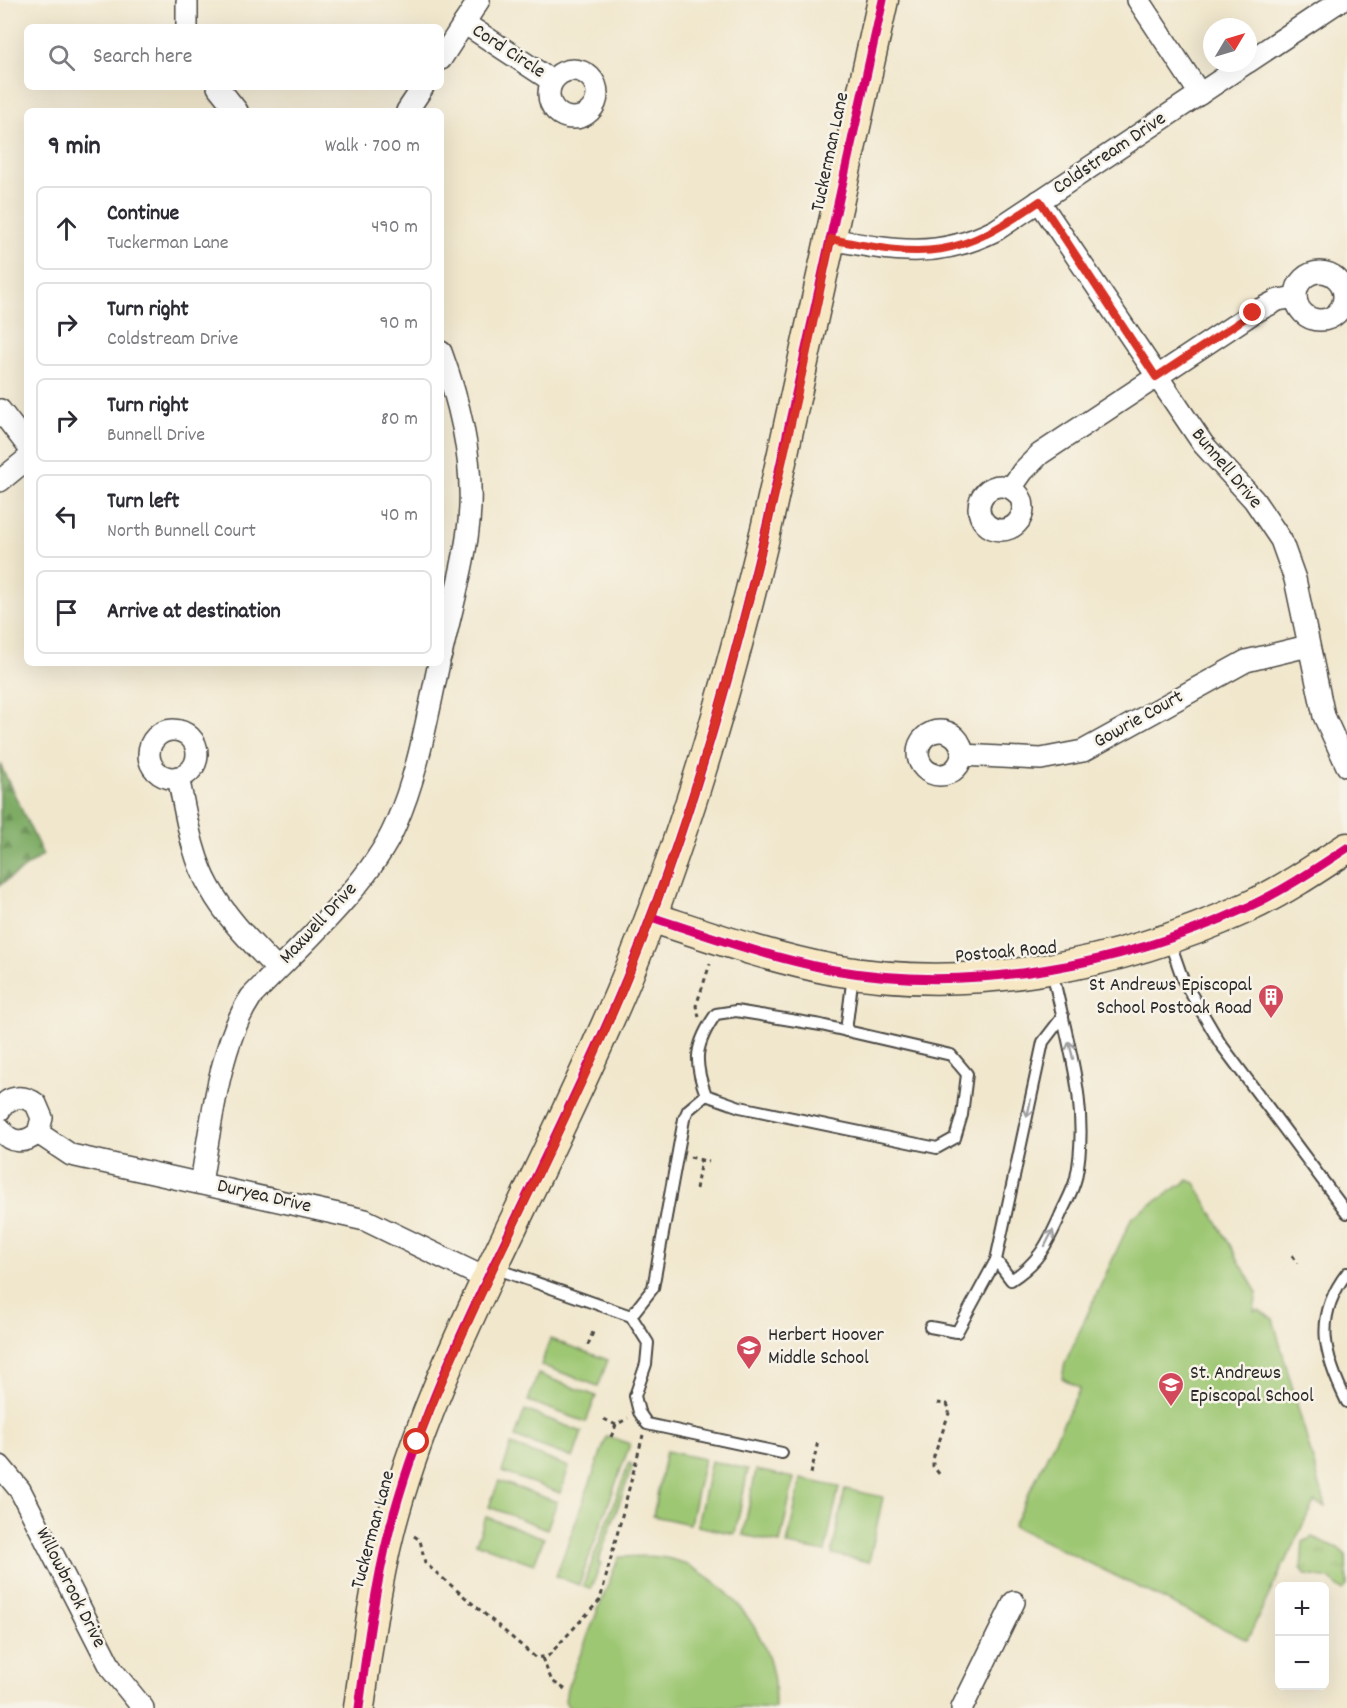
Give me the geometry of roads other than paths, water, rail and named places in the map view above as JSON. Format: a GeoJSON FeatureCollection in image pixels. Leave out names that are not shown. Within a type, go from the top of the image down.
{"type":"FeatureCollection","features":[{"type":"Feature","properties":{"kind":"main road","name":"Tuckerman Lane"},"geometry":{"type":"LineString","coordinates":[[359,1708],[369,1625],[390,1526],[417,1442],[447,1366],[588,1066],[651,917],[701,768],[749,602],[883,0]]}},
{"type":"Feature","properties":{"kind":"main road","name":"Postoak Road"},"geometry":{"type":"LineString","coordinates":[[651,917],[771,956],[853,972],[906,977],[958,977],[1052,969],[1119,955],[1169,939],[1247,908],[1293,883],[1347,848]]}},
{"type":"Feature","properties":{"kind":"street"},"geometry":{"type":"LineString","coordinates":[[444,54],[479,0]]}},
{"type":"Feature","properties":{"kind":"street"},"geometry":{"type":"LineString","coordinates":[[1138,0],[1200,94]]}},
{"type":"Feature","properties":{"kind":"street","name":"Coldstream Drive"},"geometry":{"type":"LineString","coordinates":[[1257,55],[1341,0]]}},
{"type":"Feature","properties":{"kind":"street"},"geometry":{"type":"LineString","coordinates":[[187,24],[190,1]]}},
{"type":"Feature","properties":{"kind":"street","name":"Cord Circle"},"geometry":{"type":"LineString","coordinates":[[464,23],[552,81]]}},
{"type":"Feature","properties":{"kind":"street","name":"Coldstream Drive"},"geometry":{"type":"LineString","coordinates":[[831,239],[885,250],[912,252],[954,247],[996,230],[1232,72]]}},
{"type":"Feature","properties":{"kind":"street"},"geometry":{"type":"LineString","coordinates":[[220,90],[235,108]]}},
{"type":"Feature","properties":{"kind":"street"},"geometry":{"type":"LineString","coordinates":[[409,108],[421,90]]}},
{"type":"Feature","properties":{"kind":"street","name":"Bunnell Drive"},"geometry":{"type":"LineString","coordinates":[[1040,201],[1203,444],[1254,501],[1281,540],[1294,579],[1324,716],[1347,766]]}},
{"type":"Feature","properties":{"kind":"street"},"geometry":{"type":"LineString","coordinates":[[1011,488],[1023,471],[1040,454],[1253,313],[1278,300],[1296,297]]}},
{"type":"Feature","properties":{"kind":"street"},"geometry":{"type":"LineString","coordinates":[[444,360],[462,423],[470,484],[467,538],[444,642]]}},
{"type":"Feature","properties":{"kind":"street"},"geometry":{"type":"LineString","coordinates":[[0,410],[24,442]]}},
{"type":"Feature","properties":{"kind":"street"},"geometry":{"type":"LineString","coordinates":[[0,481],[24,461]]}},
{"type":"Feature","properties":{"kind":"street","name":"Gowrie Court"},"geometry":{"type":"LineString","coordinates":[[962,755],[1041,759],[1083,751],[1246,662],[1308,646]]}},
{"type":"Feature","properties":{"kind":"street","name":"Maxwell Drive"},"geometry":{"type":"LineString","coordinates":[[201,1183],[214,1107],[237,1018],[251,997],[375,864],[395,828],[417,761],[438,666]]}},
{"type":"Feature","properties":{"kind":"street"},"geometry":{"type":"LineString","coordinates":[[178,777],[192,841],[209,887],[236,925],[278,969]]}},
{"type":"Feature","properties":{"kind":"street"},"geometry":{"type":"LineString","coordinates":[[0,1110],[8,1101],[15,1098],[30,1100],[40,1111],[41,1126],[38,1133],[25,1141],[17,1141],[4,1134],[0,1128]]}},
{"type":"Feature","properties":{"kind":"street","name":"Duryea Drive"},"geometry":{"type":"LineString","coordinates":[[38,1133],[71,1155],[365,1220],[490,1273]]}},
{"type":"Feature","properties":{"kind":"street","name":"Willowbrook Drive"},"geometry":{"type":"LineString","coordinates":[[0,1466],[20,1490],[112,1670],[143,1708]]}},
{"type":"Feature","properties":{"kind":"street"},"geometry":{"type":"LineString","coordinates":[[962,1708],[1014,1602]]}},
{"type":"Feature","properties":{"kind":"lane"},"geometry":{"type":"LineString","coordinates":[[1169,939],[1183,980],[1220,1044],[1347,1213]]}},
{"type":"Feature","properties":{"kind":"lane"},"geometry":{"type":"LineString","coordinates":[[996,1260],[1011,1281],[1031,1267],[1048,1242],[1076,1179],[1082,1116],[1073,1054],[1052,969]]}},
{"type":"Feature","properties":{"kind":"lane"},"geometry":{"type":"LineString","coordinates":[[846,1031],[853,972]]}},
{"type":"Feature","properties":{"kind":"lane"},"geometry":{"type":"LineString","coordinates":[[736,1011],[846,1031],[951,1055],[967,1074],[962,1115],[955,1138],[937,1148],[740,1107],[706,1095],[696,1069],[702,1033],[716,1014],[736,1011]]}},
{"type":"Feature","properties":{"kind":"lane"},"geometry":{"type":"LineString","coordinates":[[930,1327],[957,1332],[996,1260],[1043,1042],[1063,1016]]}},
{"type":"Feature","properties":{"kind":"lane"},"geometry":{"type":"LineString","coordinates":[[631,1316],[653,1288],[684,1119],[688,1110],[706,1095]]}},
{"type":"Feature","properties":{"kind":"lane"},"geometry":{"type":"LineString","coordinates":[[490,1273],[631,1316],[648,1343],[646,1364],[635,1396],[639,1412],[647,1424],[782,1453]]}},
{"type":"Feature","properties":{"kind":"lane"},"geometry":{"type":"LineString","coordinates":[[1347,1273],[1336,1288],[1327,1310],[1325,1350],[1347,1401]]}},
{"type":"Feature","properties":{"kind":"place","name":"St Andrews Episcopal School Postoak Road"},"geometry":{"type":"Point","coordinates":[1271,1020]}},
{"type":"Feature","properties":{"kind":"place","name":"Herbert Hoover Middle School"},"geometry":{"type":"Point","coordinates":[749,1371]}},
{"type":"Feature","properties":{"kind":"place","name":"St. Andrews Episcopal School"},"geometry":{"type":"Point","coordinates":[1171,1408]}}]}
